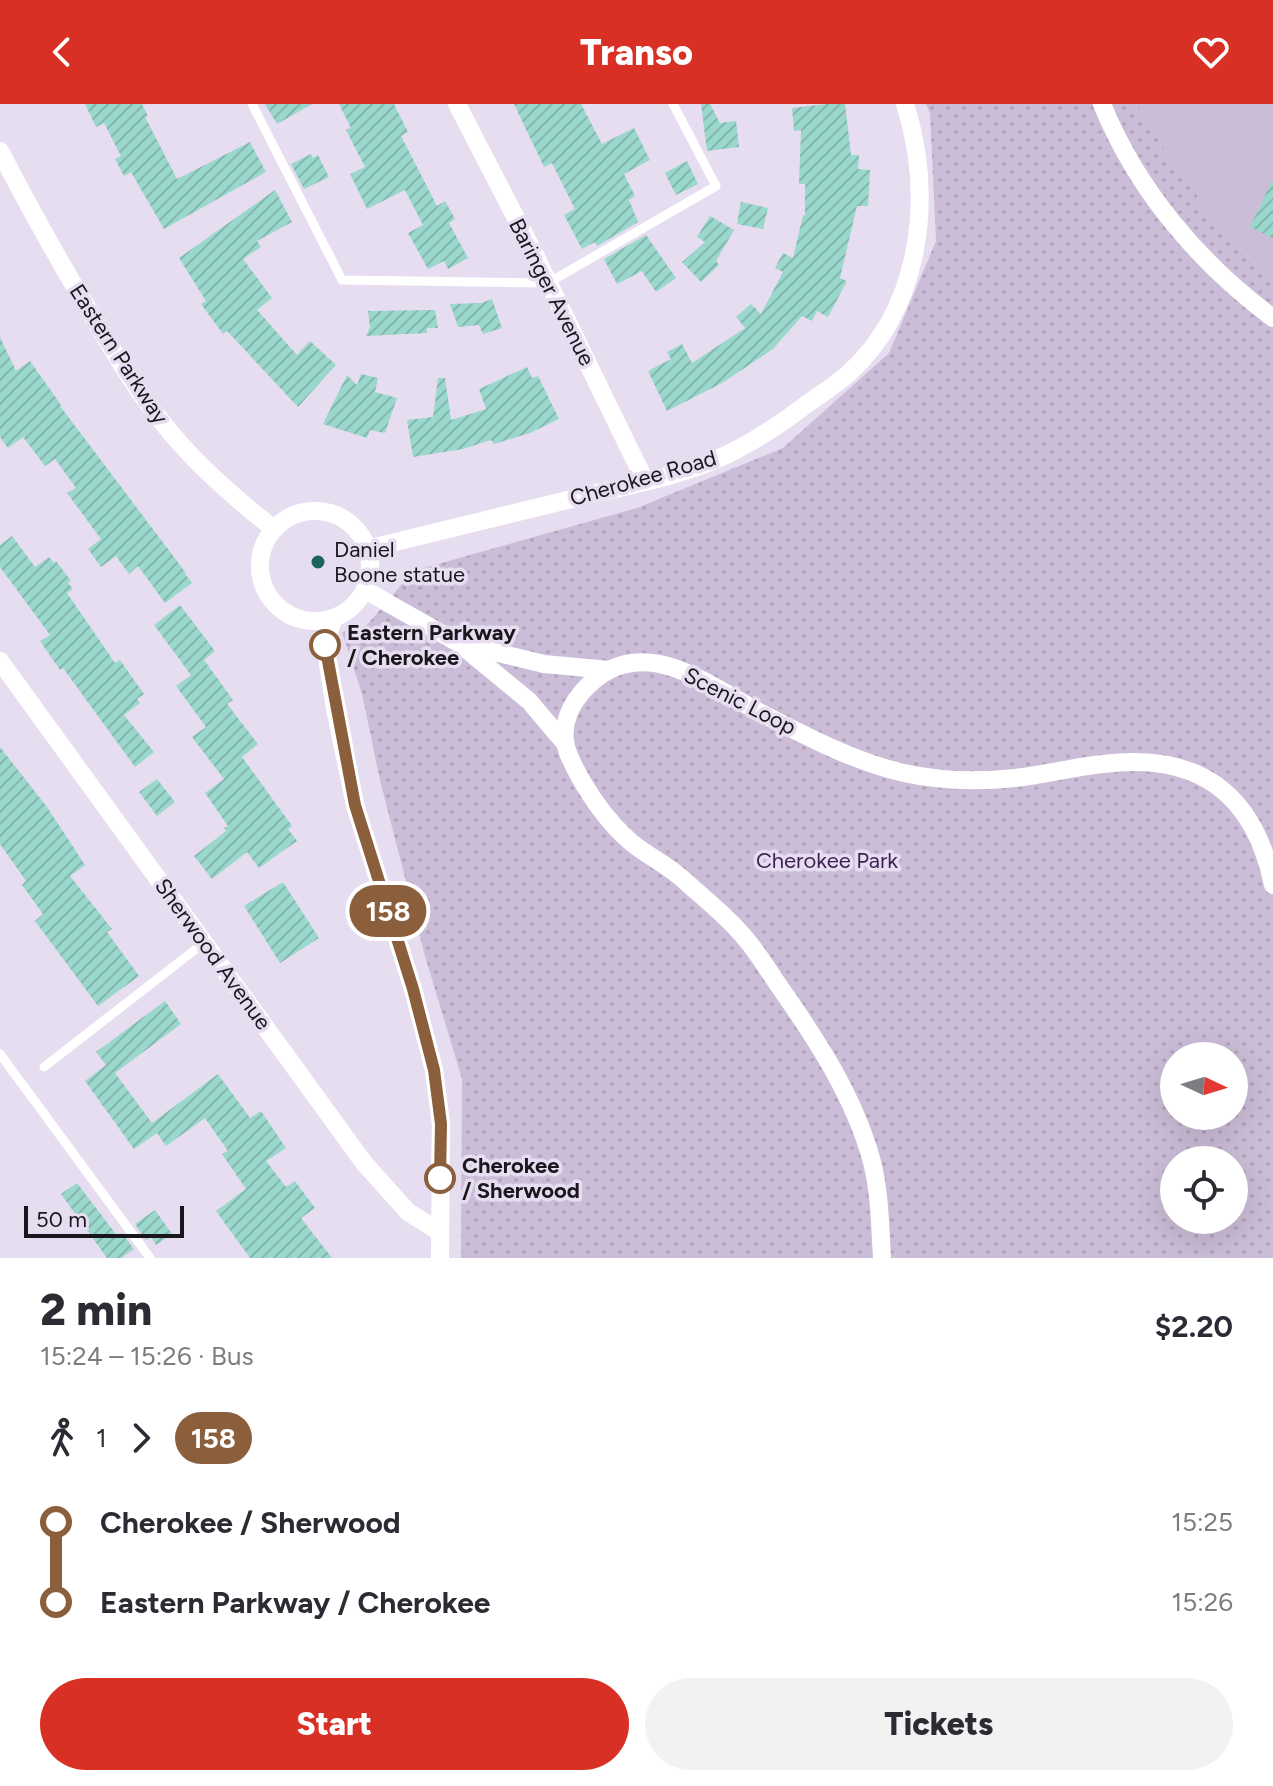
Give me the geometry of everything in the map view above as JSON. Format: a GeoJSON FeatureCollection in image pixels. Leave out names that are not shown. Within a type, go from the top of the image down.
{"type":"FeatureCollection","features":[{"type":"Feature","properties":{"kind":"street","name":"Baringer Avenue"},"geometry":{"type":"LineString","coordinates":[[457,104],[645,481]]}},
{"type":"Feature","properties":{"kind":"street","name":"Cherokee Road"},"geometry":{"type":"LineString","coordinates":[[367,549],[645,481],[713,461],[763,437],[847,375],[886,328],[904,291],[917,238],[919,178],[905,104]]}},
{"type":"Feature","properties":{"kind":"street"},"geometry":{"type":"LineString","coordinates":[[1102,104],[1129,162],[1204,260],[1273,318]]}},
{"type":"Feature","properties":{"kind":"street","name":"Eastern Parkway"},"geometry":{"type":"LineString","coordinates":[[0,151],[68,276],[131,380],[171,433],[206,471],[274,529]]}},
{"type":"Feature","properties":{"kind":"street"},"geometry":{"type":"LineString","coordinates":[[310,511],[337,515],[355,528],[367,549],[370,568],[365,590],[355,605],[333,619],[310,622],[284,613],[267,593],[260,572],[264,546],[274,529],[293,516],[310,511]]}},
{"type":"Feature","properties":{"kind":"street"},"geometry":{"type":"LineString","coordinates":[[365,590],[460,644],[519,691],[563,741],[571,761],[612,824],[633,844],[679,875],[744,936],[831,1065],[851,1106],[872,1162],[879,1196],[882,1258]]}},
{"type":"Feature","properties":{"kind":"street"},"geometry":{"type":"LineString","coordinates":[[333,619],[325,645],[355,805],[413,989],[434,1070],[441,1124],[440,1258]]}},
{"type":"Feature","properties":{"kind":"street","name":"Scenic Loop"},"geometry":{"type":"LineString","coordinates":[[460,644],[522,660],[609,670],[634,664],[672,666],[707,680],[759,712],[830,746],[886,768],[929,778],[1009,779],[1130,761],[1182,768],[1209,780],[1244,812],[1261,840],[1273,885]]}},
{"type":"Feature","properties":{"kind":"street","name":"Sherwood Avenue"},"geometry":{"type":"LineString","coordinates":[[0,661],[364,1163],[408,1212],[440,1232]]}},
{"type":"Feature","properties":{"kind":"street"},"geometry":{"type":"LineString","coordinates":[[563,741],[565,723],[581,694],[609,670]]}},
{"type":"Feature","properties":{"kind":"lane"},"geometry":{"type":"LineString","coordinates":[[252,104],[342,280],[548,283],[716,186],[673,104]]}},
{"type":"Feature","properties":{"kind":"lane"},"geometry":{"type":"LineString","coordinates":[[44,1067],[205,942]]}},
{"type":"Feature","properties":{"kind":"lane"},"geometry":{"type":"LineString","coordinates":[[0,1054],[150,1258]]}},
{"type":"Feature","properties":{"kind":"green space","name":"Cherokee Park"},"geometry":{"type":"Polygon","coordinates":[[[926,104],[1137,104],[1176,169],[1192,178],[1202,212],[1273,280],[1273,1258],[461,1258],[462,1079],[425,956],[380,780],[362,694],[342,632],[367,625],[413,571],[637,508],[783,448],[889,353],[936,241],[930,113],[926,104]]]}},
{"type":"Feature","properties":{"kind":"green space"},"geometry":{"type":"Polygon","coordinates":[[[1137,104],[1273,104],[1273,280],[1202,212],[1192,178],[1176,169],[1137,104]]]}},
{"type":"Feature","properties":{"kind":"building"},"geometry":{"type":"Polygon","coordinates":[[[85,104],[142,104],[148,116],[145,117],[177,179],[250,142],[266,172],[164,229],[131,172],[124,176],[115,159],[121,156],[104,123],[96,127],[85,104]]]}},
{"type":"Feature","properties":{"kind":"building"},"geometry":{"type":"Polygon","coordinates":[[[265,104],[312,104],[277,124],[265,104]]]}},
{"type":"Feature","properties":{"kind":"building"},"geometry":{"type":"Polygon","coordinates":[[[339,104],[394,104],[408,132],[401,136],[437,206],[445,201],[455,219],[449,223],[468,258],[448,269],[444,261],[428,269],[408,233],[423,225],[405,190],[367,209],[350,174],[365,167],[346,130],[351,128],[339,104]]]}},
{"type":"Feature","properties":{"kind":"building"},"geometry":{"type":"Polygon","coordinates":[[[514,104],[581,104],[602,144],[634,128],[650,160],[624,174],[635,196],[629,200],[638,222],[597,246],[595,242],[582,249],[564,215],[575,209],[552,163],[544,167],[514,104]]]}},
{"type":"Feature","properties":{"kind":"building"},"geometry":{"type":"Polygon","coordinates":[[[701,104],[710,104],[720,123],[736,121],[739,147],[707,151],[701,104]]]}},
{"type":"Feature","properties":{"kind":"building"},"geometry":{"type":"Polygon","coordinates":[[[845,104],[851,155],[859,155],[858,169],[870,170],[868,206],[857,206],[840,278],[847,281],[828,317],[817,311],[812,321],[802,316],[773,349],[722,383],[667,411],[648,371],[671,359],[667,352],[682,344],[692,363],[745,328],[736,317],[751,304],[761,314],[783,272],[775,268],[783,253],[793,258],[805,216],[805,184],[799,184],[801,130],[794,131],[792,108],[845,104]]]}},
{"type":"Feature","properties":{"kind":"building"},"geometry":{"type":"Polygon","coordinates":[[[311,154],[313,158],[318,155],[329,177],[304,189],[291,164],[311,154]]]}},
{"type":"Feature","properties":{"kind":"building"},"geometry":{"type":"Polygon","coordinates":[[[687,161],[698,184],[676,195],[665,173],[687,161]]]}},
{"type":"Feature","properties":{"kind":"building"},"geometry":{"type":"Polygon","coordinates":[[[1273,179],[1273,238],[1250,227],[1273,179]]]}},
{"type":"Feature","properties":{"kind":"building"},"geometry":{"type":"Polygon","coordinates":[[[275,190],[292,222],[257,241],[261,247],[243,259],[272,298],[257,310],[297,355],[310,341],[336,365],[298,407],[227,331],[223,334],[201,304],[206,301],[179,258],[275,190]]]}},
{"type":"Feature","properties":{"kind":"building"},"geometry":{"type":"Polygon","coordinates":[[[741,202],[768,208],[763,229],[737,224],[741,202]]]}},
{"type":"Feature","properties":{"kind":"building"},"geometry":{"type":"Polygon","coordinates":[[[710,216],[734,230],[716,261],[719,265],[701,282],[682,262],[705,242],[697,237],[710,216]]]}},
{"type":"Feature","properties":{"kind":"building"},"geometry":{"type":"Polygon","coordinates":[[[646,235],[676,278],[656,292],[642,271],[617,284],[604,259],[646,235]]]}},
{"type":"Feature","properties":{"kind":"building"},"geometry":{"type":"Polygon","coordinates":[[[492,299],[502,328],[483,334],[479,325],[458,327],[450,304],[481,303],[492,299]]]}},
{"type":"Feature","properties":{"kind":"building"},"geometry":{"type":"Polygon","coordinates":[[[435,310],[438,328],[427,328],[427,333],[366,336],[370,327],[368,311],[435,310]]]}},
{"type":"Feature","properties":{"kind":"building"},"geometry":{"type":"Polygon","coordinates":[[[0,337],[16,371],[30,361],[60,406],[186,573],[192,583],[165,603],[138,566],[129,574],[116,556],[101,567],[88,549],[101,539],[67,493],[76,488],[55,459],[45,466],[23,437],[8,448],[0,437],[0,337]]]}},
{"type":"Feature","properties":{"kind":"building"},"geometry":{"type":"Polygon","coordinates":[[[527,367],[532,378],[538,376],[559,419],[530,433],[494,444],[491,440],[463,449],[413,457],[407,420],[433,417],[438,378],[445,378],[451,420],[486,409],[479,389],[527,367]]]}},
{"type":"Feature","properties":{"kind":"building"},"geometry":{"type":"Polygon","coordinates":[[[361,374],[378,378],[375,392],[397,398],[385,433],[370,430],[367,438],[323,424],[347,375],[357,385],[361,374]]]}},
{"type":"Feature","properties":{"kind":"building"},"geometry":{"type":"Polygon","coordinates":[[[12,536],[35,567],[49,557],[54,563],[56,561],[71,581],[68,583],[73,589],[67,593],[115,663],[120,660],[144,694],[137,699],[140,703],[124,715],[154,752],[135,767],[40,641],[50,635],[0,567],[0,545],[12,536]]]}},
{"type":"Feature","properties":{"kind":"building"},"geometry":{"type":"Polygon","coordinates":[[[180,605],[215,651],[204,660],[233,700],[227,704],[258,744],[242,757],[292,826],[288,829],[297,841],[259,868],[247,852],[212,879],[194,856],[226,831],[224,828],[228,826],[205,793],[224,779],[192,737],[206,727],[176,686],[191,675],[154,625],[180,605]]]}},
{"type":"Feature","properties":{"kind":"building"},"geometry":{"type":"Polygon","coordinates":[[[0,747],[47,807],[85,865],[70,876],[112,929],[107,932],[139,976],[98,1006],[35,921],[43,914],[22,885],[26,881],[0,844],[0,747]]]}},
{"type":"Feature","properties":{"kind":"building"},"geometry":{"type":"Polygon","coordinates":[[[157,779],[175,802],[157,816],[139,792],[157,779]]]}},
{"type":"Feature","properties":{"kind":"building"},"geometry":{"type":"Polygon","coordinates":[[[283,882],[319,938],[280,963],[244,906],[283,882]]]}},
{"type":"Feature","properties":{"kind":"building"},"geometry":{"type":"Polygon","coordinates":[[[165,1001],[181,1024],[115,1073],[152,1123],[218,1074],[250,1118],[261,1111],[286,1148],[266,1161],[286,1187],[295,1181],[315,1208],[301,1218],[332,1258],[250,1258],[216,1211],[246,1189],[222,1154],[228,1151],[205,1118],[166,1146],[157,1133],[134,1149],[85,1081],[106,1065],[96,1052],[165,1001]]]}},
{"type":"Feature","properties":{"kind":"building"},"geometry":{"type":"Polygon","coordinates":[[[77,1183],[115,1233],[119,1236],[122,1233],[134,1249],[121,1258],[107,1258],[61,1194],[77,1183]]]}},
{"type":"Feature","properties":{"kind":"building"},"geometry":{"type":"Polygon","coordinates":[[[155,1210],[172,1234],[156,1245],[151,1237],[146,1240],[135,1224],[155,1210]]]}},
{"type":"Feature","properties":{"kind":"bus line","name":"158"},"geometry":{"type":"LineString","coordinates":[[325,645],[355,805],[413,989],[434,1070],[441,1124],[440,1178]]}},
{"type":"Feature","properties":{"kind":"place","name":"Daniel Boone statue"},"geometry":{"type":"Point","coordinates":[318,562]}},
{"type":"Feature","properties":{"kind":"place","name":"Eastern Parkway / Cherokee"},"geometry":{"type":"Point","coordinates":[325,645]}},
{"type":"Feature","properties":{"kind":"place","name":"Cherokee / Sherwood"},"geometry":{"type":"Point","coordinates":[440,1178]}}]}
